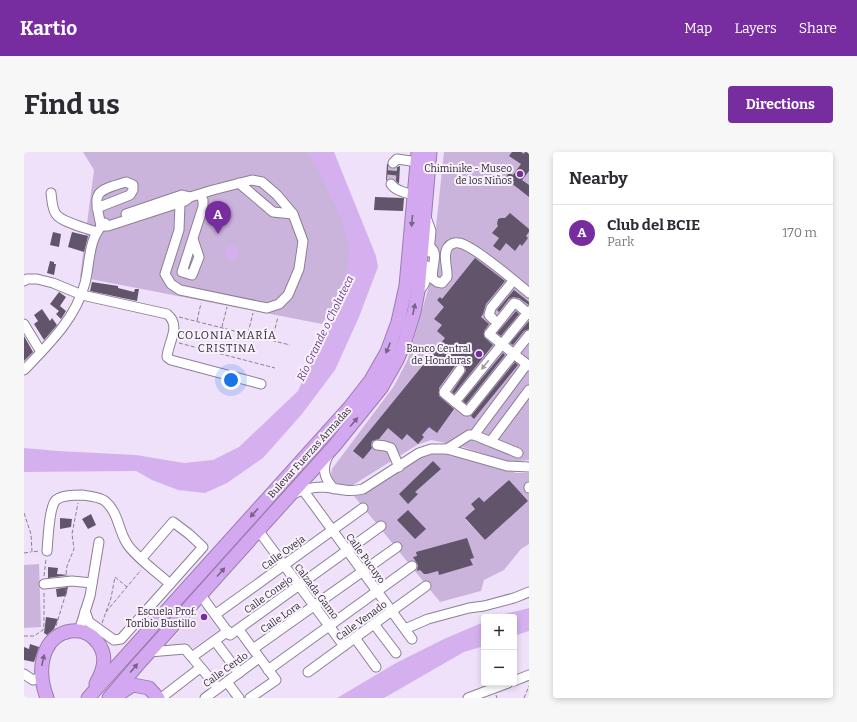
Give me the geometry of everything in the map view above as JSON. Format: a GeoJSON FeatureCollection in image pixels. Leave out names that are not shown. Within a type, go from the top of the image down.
{"type":"FeatureCollection","features":[{"type":"Feature","properties":{"kind":"highway","name":"Bulevar Fuerzas Armadas"},"geometry":{"type":"LineString","coordinates":[[109,698],[200,594],[335,445],[381,388],[397,360],[410,326],[418,291],[430,152]]}},
{"type":"Feature","properties":{"kind":"highway","name":"Bulevar Fuerzas Armadas"},"geometry":{"type":"LineString","coordinates":[[90,696],[350,407],[371,380],[387,352],[398,322],[406,286],[418,156]]}},
{"type":"Feature","properties":{"kind":"highway"},"geometry":{"type":"LineString","coordinates":[[47,698],[41,678],[42,662],[46,650],[51,640],[61,633],[74,630],[86,632],[95,639],[102,648],[104,657],[102,669],[90,696]]}},
{"type":"Feature","properties":{"kind":"highway"},"geometry":{"type":"LineString","coordinates":[[114,698],[132,685],[149,688],[160,698]]}},
{"type":"Feature","properties":{"kind":"street"},"geometry":{"type":"LineString","coordinates":[[428,186],[435,152]]}},
{"type":"Feature","properties":{"kind":"street"},"geometry":{"type":"LineString","coordinates":[[393,164],[397,159],[418,156]]}},
{"type":"Feature","properties":{"kind":"street"},"geometry":{"type":"LineString","coordinates":[[51,193],[53,210],[56,216],[64,220],[98,229],[180,203],[190,197],[252,180],[262,182],[277,195],[294,214],[303,241],[299,269],[288,295],[279,304],[267,308],[180,290],[171,284],[165,274],[179,230],[180,203]]}},
{"type":"Feature","properties":{"kind":"street"},"geometry":{"type":"LineString","coordinates":[[239,183],[273,212],[294,214]]}},
{"type":"Feature","properties":{"kind":"street"},"geometry":{"type":"LineString","coordinates":[[391,184],[392,187],[396,189],[414,195]]}},
{"type":"Feature","properties":{"kind":"street"},"geometry":{"type":"LineString","coordinates":[[24,370],[73,314],[86,282],[93,240],[98,229],[108,221],[182,195],[190,197]]}},
{"type":"Feature","properties":{"kind":"street"},"geometry":{"type":"LineString","coordinates":[[193,239],[203,207],[203,200],[200,195]]}},
{"type":"Feature","properties":{"kind":"street"},"geometry":{"type":"LineString","coordinates":[[97,208],[98,229]]}},
{"type":"Feature","properties":{"kind":"street"},"geometry":{"type":"LineString","coordinates":[[418,291],[424,287],[426,283],[430,247],[430,231],[425,214]]}},
{"type":"Feature","properties":{"kind":"street"},"geometry":{"type":"LineString","coordinates":[[430,247],[433,249],[435,254],[432,275],[433,279],[437,282],[442,283],[447,277],[446,250],[449,246],[456,243],[462,244],[478,253],[529,293]]}},
{"type":"Feature","properties":{"kind":"street"},"geometry":{"type":"LineString","coordinates":[[24,281],[27,279],[37,279],[53,283],[82,295],[166,314],[172,318],[174,323],[167,357],[171,360],[261,384]]}},
{"type":"Feature","properties":{"kind":"street"},"geometry":{"type":"LineString","coordinates":[[492,319],[489,315],[491,308],[514,280]]}},
{"type":"Feature","properties":{"kind":"street"},"geometry":{"type":"LineString","coordinates":[[455,402],[502,344],[529,313],[517,304],[514,303],[489,334],[502,344],[514,353],[528,365],[474,435]]}},
{"type":"Feature","properties":{"kind":"street"},"geometry":{"type":"LineString","coordinates":[[24,324],[41,352]]}},
{"type":"Feature","properties":{"kind":"street"},"geometry":{"type":"LineString","coordinates":[[460,370],[444,393],[468,411],[529,335]]}},
{"type":"Feature","properties":{"kind":"street"},"geometry":{"type":"LineString","coordinates":[[491,441],[529,390]]}},
{"type":"Feature","properties":{"kind":"street"},"geometry":{"type":"LineString","coordinates":[[447,449],[470,435],[474,435],[518,453]]}},
{"type":"Feature","properties":{"kind":"street"},"geometry":{"type":"LineString","coordinates":[[334,489],[325,476],[324,470],[327,457],[335,445]]}},
{"type":"Feature","properties":{"kind":"street"},"geometry":{"type":"LineString","coordinates":[[377,445],[391,448],[398,466]]}},
{"type":"Feature","properties":{"kind":"street"},"geometry":{"type":"LineString","coordinates":[[290,495],[303,490],[323,487],[343,491],[354,491],[363,488],[419,453],[431,449],[447,449],[507,466],[529,467]]}},
{"type":"Feature","properties":{"kind":"street","name":"Calle Pucuyo"},"geometry":{"type":"LineString","coordinates":[[303,490],[412,638]]}},
{"type":"Feature","properties":{"kind":"street"},"geometry":{"type":"LineString","coordinates":[[47,551],[50,518],[54,502],[60,497],[80,495],[93,497],[104,500],[112,509],[118,519],[126,543],[144,561],[172,581],[187,587]]}},
{"type":"Feature","properties":{"kind":"street","name":"Calle Oveja"},"geometry":{"type":"LineString","coordinates":[[216,614],[364,508]]}},
{"type":"Feature","properties":{"kind":"street"},"geometry":{"type":"LineString","coordinates":[[85,612],[89,622],[114,640],[120,639],[203,548],[174,522],[144,561]]}},
{"type":"Feature","properties":{"kind":"street","name":"Calle Conejo"},"geometry":{"type":"LineString","coordinates":[[228,632],[230,635],[238,630],[381,526]]}},
{"type":"Feature","properties":{"kind":"street","name":"Calzada Gamo"},"geometry":{"type":"LineString","coordinates":[[258,530],[344,646]]}},
{"type":"Feature","properties":{"kind":"street"},"geometry":{"type":"LineString","coordinates":[[79,631],[92,583],[99,542]]}},
{"type":"Feature","properties":{"kind":"street","name":"Calle Lora"},"geometry":{"type":"LineString","coordinates":[[253,649],[397,547]]}},
{"type":"Feature","properties":{"kind":"street"},"geometry":{"type":"LineString","coordinates":[[268,670],[412,566]]}},
{"type":"Feature","properties":{"kind":"street"},"geometry":{"type":"LineString","coordinates":[[44,584],[66,582],[92,583]]}},
{"type":"Feature","properties":{"kind":"street","name":"Calle Venado"},"geometry":{"type":"LineString","coordinates":[[308,672],[426,586]]}},
{"type":"Feature","properties":{"kind":"street"},"geometry":{"type":"LineString","coordinates":[[405,629],[428,619],[514,598],[529,592]]}},
{"type":"Feature","properties":{"kind":"street"},"geometry":{"type":"LineString","coordinates":[[192,657],[228,632],[200,594]]}},
{"type":"Feature","properties":{"kind":"street"},"geometry":{"type":"LineString","coordinates":[[374,624],[396,653]]}},
{"type":"Feature","properties":{"kind":"street"},"geometry":{"type":"LineString","coordinates":[[238,630],[276,680],[250,698]]}},
{"type":"Feature","properties":{"kind":"street"},"geometry":{"type":"LineString","coordinates":[[355,638],[376,667]]}},
{"type":"Feature","properties":{"kind":"street"},"geometry":{"type":"LineString","coordinates":[[215,641],[239,673]]}},
{"type":"Feature","properties":{"kind":"street"},"geometry":{"type":"LineString","coordinates":[[149,652],[185,650],[218,688]]}},
{"type":"Feature","properties":{"kind":"street","name":"Calle Cerdo"},"geometry":{"type":"LineString","coordinates":[[204,698],[259,658]]}},
{"type":"Feature","properties":{"kind":"street"},"geometry":{"type":"LineString","coordinates":[[160,698],[200,668]]}},
{"type":"Feature","properties":{"kind":"street"},"geometry":{"type":"LineString","coordinates":[[24,674],[34,680],[41,678]]}},
{"type":"Feature","properties":{"kind":"street"},"geometry":{"type":"LineString","coordinates":[[517,680],[529,675]]}},
{"type":"Feature","properties":{"kind":"street"},"geometry":{"type":"LineString","coordinates":[[227,682],[239,698]]}},
{"type":"Feature","properties":{"kind":"street"},"geometry":{"type":"LineString","coordinates":[[468,698],[500,686]]}},
{"type":"Feature","properties":{"kind":"path"},"geometry":{"type":"LineString","coordinates":[[197,321],[202,301]]}},
{"type":"Feature","properties":{"kind":"path"},"geometry":{"type":"LineString","coordinates":[[222,328],[227,306]]}},
{"type":"Feature","properties":{"kind":"path"},"geometry":{"type":"LineString","coordinates":[[247,334],[253,312]]}},
{"type":"Feature","properties":{"kind":"path"},"geometry":{"type":"LineString","coordinates":[[166,314],[290,345]]}},
{"type":"Feature","properties":{"kind":"path"},"geometry":{"type":"LineString","coordinates":[[272,340],[278,317]]}},
{"type":"Feature","properties":{"kind":"path"},"geometry":{"type":"LineString","coordinates":[[171,340],[275,368]]}},
{"type":"Feature","properties":{"kind":"path"},"geometry":{"type":"LineString","coordinates":[[54,630],[66,593],[67,566],[74,549],[72,534],[80,495]]}},
{"type":"Feature","properties":{"kind":"path"},"geometry":{"type":"LineString","coordinates":[[24,513],[31,534],[32,552]]}},
{"type":"Feature","properties":{"kind":"path"},"geometry":{"type":"LineString","coordinates":[[24,553],[47,551],[44,584],[43,630],[41,633],[34,636],[24,636]]}},
{"type":"Feature","properties":{"kind":"path"},"geometry":{"type":"LineString","coordinates":[[106,612],[127,587],[144,561]]}},
{"type":"Feature","properties":{"kind":"path"},"geometry":{"type":"LineString","coordinates":[[100,629],[111,598],[115,577],[127,587]]}},
{"type":"Feature","properties":{"kind":"path"},"geometry":{"type":"LineString","coordinates":[[524,698],[529,686]]}},
{"type":"Feature","properties":{"kind":"shaded area"},"geometry":{"type":"Polygon","coordinates":[[[83,152],[316,152],[347,217],[352,273],[322,324],[80,277],[94,170],[83,152]]]}},
{"type":"Feature","properties":{"kind":"shaded area"},"geometry":{"type":"Polygon","coordinates":[[[307,152],[334,152],[376,256],[378,267],[359,317],[335,370],[302,414],[263,458],[227,483],[205,493],[178,490],[152,480],[136,471],[24,472],[24,448],[136,455],[184,463],[213,460],[239,447],[298,391],[319,343],[343,296],[350,251],[341,217],[318,169],[307,152]]]}},
{"type":"Feature","properties":{"kind":"shaded area"},"geometry":{"type":"Polygon","coordinates":[[[444,152],[529,152],[529,460],[507,462],[460,446],[431,440],[417,445],[353,485],[340,485],[332,478],[332,469],[394,386],[408,359],[429,286],[444,152]]]}},
{"type":"Feature","properties":{"kind":"shaded area"},"geometry":{"type":"Polygon","coordinates":[[[229,246],[235,246],[239,250],[239,256],[235,260],[229,260],[225,256],[225,250],[229,246]]]}},
{"type":"Feature","properties":{"kind":"shaded area"},"geometry":{"type":"Polygon","coordinates":[[[435,452],[444,452],[517,473],[529,473],[529,544],[521,549],[504,570],[484,580],[481,591],[440,602],[354,496],[422,456],[435,452]],[[492,495],[484,502],[479,497],[471,504],[475,509],[465,519],[485,540],[528,501],[496,499],[492,495]]]}},
{"type":"Feature","properties":{"kind":"shaded area"},"geometry":{"type":"Polygon","coordinates":[[[39,564],[41,627],[24,628],[24,565],[39,564]]]}},
{"type":"Feature","properties":{"kind":"shaded area","name":"Escuela Prof. Toribio Bustillo"},"geometry":{"type":"Polygon","coordinates":[[[205,604],[225,630],[191,654],[174,649],[168,644],[205,604]]]}},
{"type":"Feature","properties":{"kind":"shaded area"},"geometry":{"type":"Polygon","coordinates":[[[529,608],[529,631],[517,635],[517,614],[505,614],[529,608]]]}},
{"type":"Feature","properties":{"kind":"shaded area"},"geometry":{"type":"Polygon","coordinates":[[[481,623],[481,647],[464,652],[384,698],[337,698],[396,663],[444,639],[481,623]]]}},
{"type":"Feature","properties":{"kind":"building","name":"Chiminike - Museo de los Niños"},"geometry":{"type":"Polygon","coordinates":[[[512,152],[521,152],[524,154],[525,152],[529,152],[529,171],[522,180],[529,185],[529,197],[505,178],[509,173],[513,175],[521,164],[509,156],[512,152]]]}},
{"type":"Feature","properties":{"kind":"building"},"geometry":{"type":"Polygon","coordinates":[[[387,163],[392,169],[400,166],[399,184],[393,178],[386,181],[387,163]]]}},
{"type":"Feature","properties":{"kind":"building"},"geometry":{"type":"Polygon","coordinates":[[[375,197],[404,198],[403,211],[374,210],[375,197]]]}},
{"type":"Feature","properties":{"kind":"building"},"geometry":{"type":"Polygon","coordinates":[[[510,213],[529,229],[526,236],[528,238],[522,246],[520,244],[515,251],[506,243],[500,251],[493,246],[499,238],[492,233],[498,226],[498,219],[505,218],[510,213]]]}},
{"type":"Feature","properties":{"kind":"building"},"geometry":{"type":"Polygon","coordinates":[[[53,232],[61,234],[59,247],[50,245],[53,232]]]}},
{"type":"Feature","properties":{"kind":"building"},"geometry":{"type":"Polygon","coordinates":[[[72,232],[88,236],[84,252],[68,247],[72,232]]]}},
{"type":"Feature","properties":{"kind":"building","name":"Banco Central de Honduras"},"geometry":{"type":"Polygon","coordinates":[[[475,258],[505,281],[486,304],[481,317],[489,324],[484,331],[484,337],[493,345],[454,394],[452,392],[466,371],[465,367],[461,364],[455,366],[439,388],[439,396],[454,409],[437,433],[429,427],[422,435],[424,437],[418,444],[407,434],[402,440],[388,428],[379,439],[372,441],[372,448],[363,459],[353,451],[445,338],[437,331],[442,325],[434,319],[444,307],[437,300],[440,297],[442,299],[475,258]]]}},
{"type":"Feature","properties":{"kind":"building"},"geometry":{"type":"Polygon","coordinates":[[[50,261],[56,264],[54,275],[47,273],[50,261]]]}},
{"type":"Feature","properties":{"kind":"building"},"geometry":{"type":"Polygon","coordinates":[[[92,282],[118,286],[118,288],[134,292],[135,289],[139,289],[137,301],[90,291],[92,282]]]}},
{"type":"Feature","properties":{"kind":"building"},"geometry":{"type":"Polygon","coordinates":[[[514,290],[529,302],[529,305],[519,298],[513,297],[509,299],[499,312],[497,310],[514,290]]]}},
{"type":"Feature","properties":{"kind":"building"},"geometry":{"type":"Polygon","coordinates":[[[59,292],[66,297],[60,306],[66,311],[61,319],[56,314],[59,311],[50,304],[59,292]]]}},
{"type":"Feature","properties":{"kind":"building"},"geometry":{"type":"Polygon","coordinates":[[[42,309],[50,321],[52,318],[57,325],[44,340],[34,324],[38,321],[34,315],[42,309]]]}},
{"type":"Feature","properties":{"kind":"building"},"geometry":{"type":"Polygon","coordinates":[[[516,311],[519,314],[501,336],[497,333],[516,311]]]}},
{"type":"Feature","properties":{"kind":"building"},"geometry":{"type":"Polygon","coordinates":[[[529,321],[529,329],[524,331],[513,345],[510,343],[529,321]]]}},
{"type":"Feature","properties":{"kind":"building"},"geometry":{"type":"Polygon","coordinates":[[[24,336],[33,352],[24,361],[24,336]]]}},
{"type":"Feature","properties":{"kind":"building"},"geometry":{"type":"Polygon","coordinates":[[[503,353],[505,355],[466,404],[463,401],[503,353]]]}},
{"type":"Feature","properties":{"kind":"building"},"geometry":{"type":"Polygon","coordinates":[[[515,362],[518,365],[474,419],[471,416],[515,362]]]}},
{"type":"Feature","properties":{"kind":"building"},"geometry":{"type":"Polygon","coordinates":[[[433,461],[441,469],[415,492],[418,494],[408,504],[399,494],[433,461]]]}},
{"type":"Feature","properties":{"kind":"building"},"geometry":{"type":"Polygon","coordinates":[[[509,480],[528,501],[485,540],[465,518],[475,509],[471,504],[479,497],[484,502],[509,480]]]}},
{"type":"Feature","properties":{"kind":"building"},"geometry":{"type":"Polygon","coordinates":[[[408,510],[426,529],[415,539],[397,520],[408,510]]]}},
{"type":"Feature","properties":{"kind":"building"},"geometry":{"type":"Polygon","coordinates":[[[91,514],[96,525],[88,529],[82,519],[91,514]]]}},
{"type":"Feature","properties":{"kind":"building"},"geometry":{"type":"Polygon","coordinates":[[[60,518],[72,519],[71,527],[60,529],[60,518]]]}},
{"type":"Feature","properties":{"kind":"building"},"geometry":{"type":"Polygon","coordinates":[[[467,538],[474,558],[470,559],[473,565],[439,575],[438,571],[424,574],[420,570],[417,571],[418,565],[413,557],[417,556],[416,552],[467,538]]]}},
{"type":"Feature","properties":{"kind":"building"},"geometry":{"type":"Polygon","coordinates":[[[48,567],[58,568],[57,574],[69,575],[48,578],[48,567]]]}},
{"type":"Feature","properties":{"kind":"building"},"geometry":{"type":"Polygon","coordinates":[[[68,587],[66,596],[57,597],[56,589],[68,587]]]}},
{"type":"Feature","properties":{"kind":"building"},"geometry":{"type":"Polygon","coordinates":[[[46,617],[58,619],[54,629],[47,635],[44,633],[46,617]]]}},
{"type":"Feature","properties":{"kind":"building"},"geometry":{"type":"Polygon","coordinates":[[[30,644],[39,647],[34,662],[24,660],[24,647],[29,649],[30,644]]]}},
{"type":"Feature","properties":{"kind":"tunnel"},"geometry":{"type":"LineString","coordinates":[[391,184],[393,163]]}},
{"type":"Feature","properties":{"kind":"place","name":"Chiminike - Museo de los Niños"},"geometry":{"type":"Point","coordinates":[520,174]}},
{"type":"Feature","properties":{"kind":"place","name":"Club del BCIE"},"geometry":{"type":"Point","coordinates":[218,234]}},
{"type":"Feature","properties":{"kind":"place","name":"Banco Central de Honduras"},"geometry":{"type":"Point","coordinates":[479,354]}},
{"type":"Feature","properties":{"kind":"place","name":"Escuela Prof. Toribio Bustillo"},"geometry":{"type":"Point","coordinates":[204,617]}},
{"type":"Feature","properties":{"kind":"district","name":"COLONIA MARÍA CRISTINA"},"geometry":{"type":"Point","coordinates":[227,341]}},
{"type":"Feature","properties":{"kind":"water label","name":"Río Grande o Choluteca"},"geometry":{"type":"Point","coordinates":[325,328]}}]}
